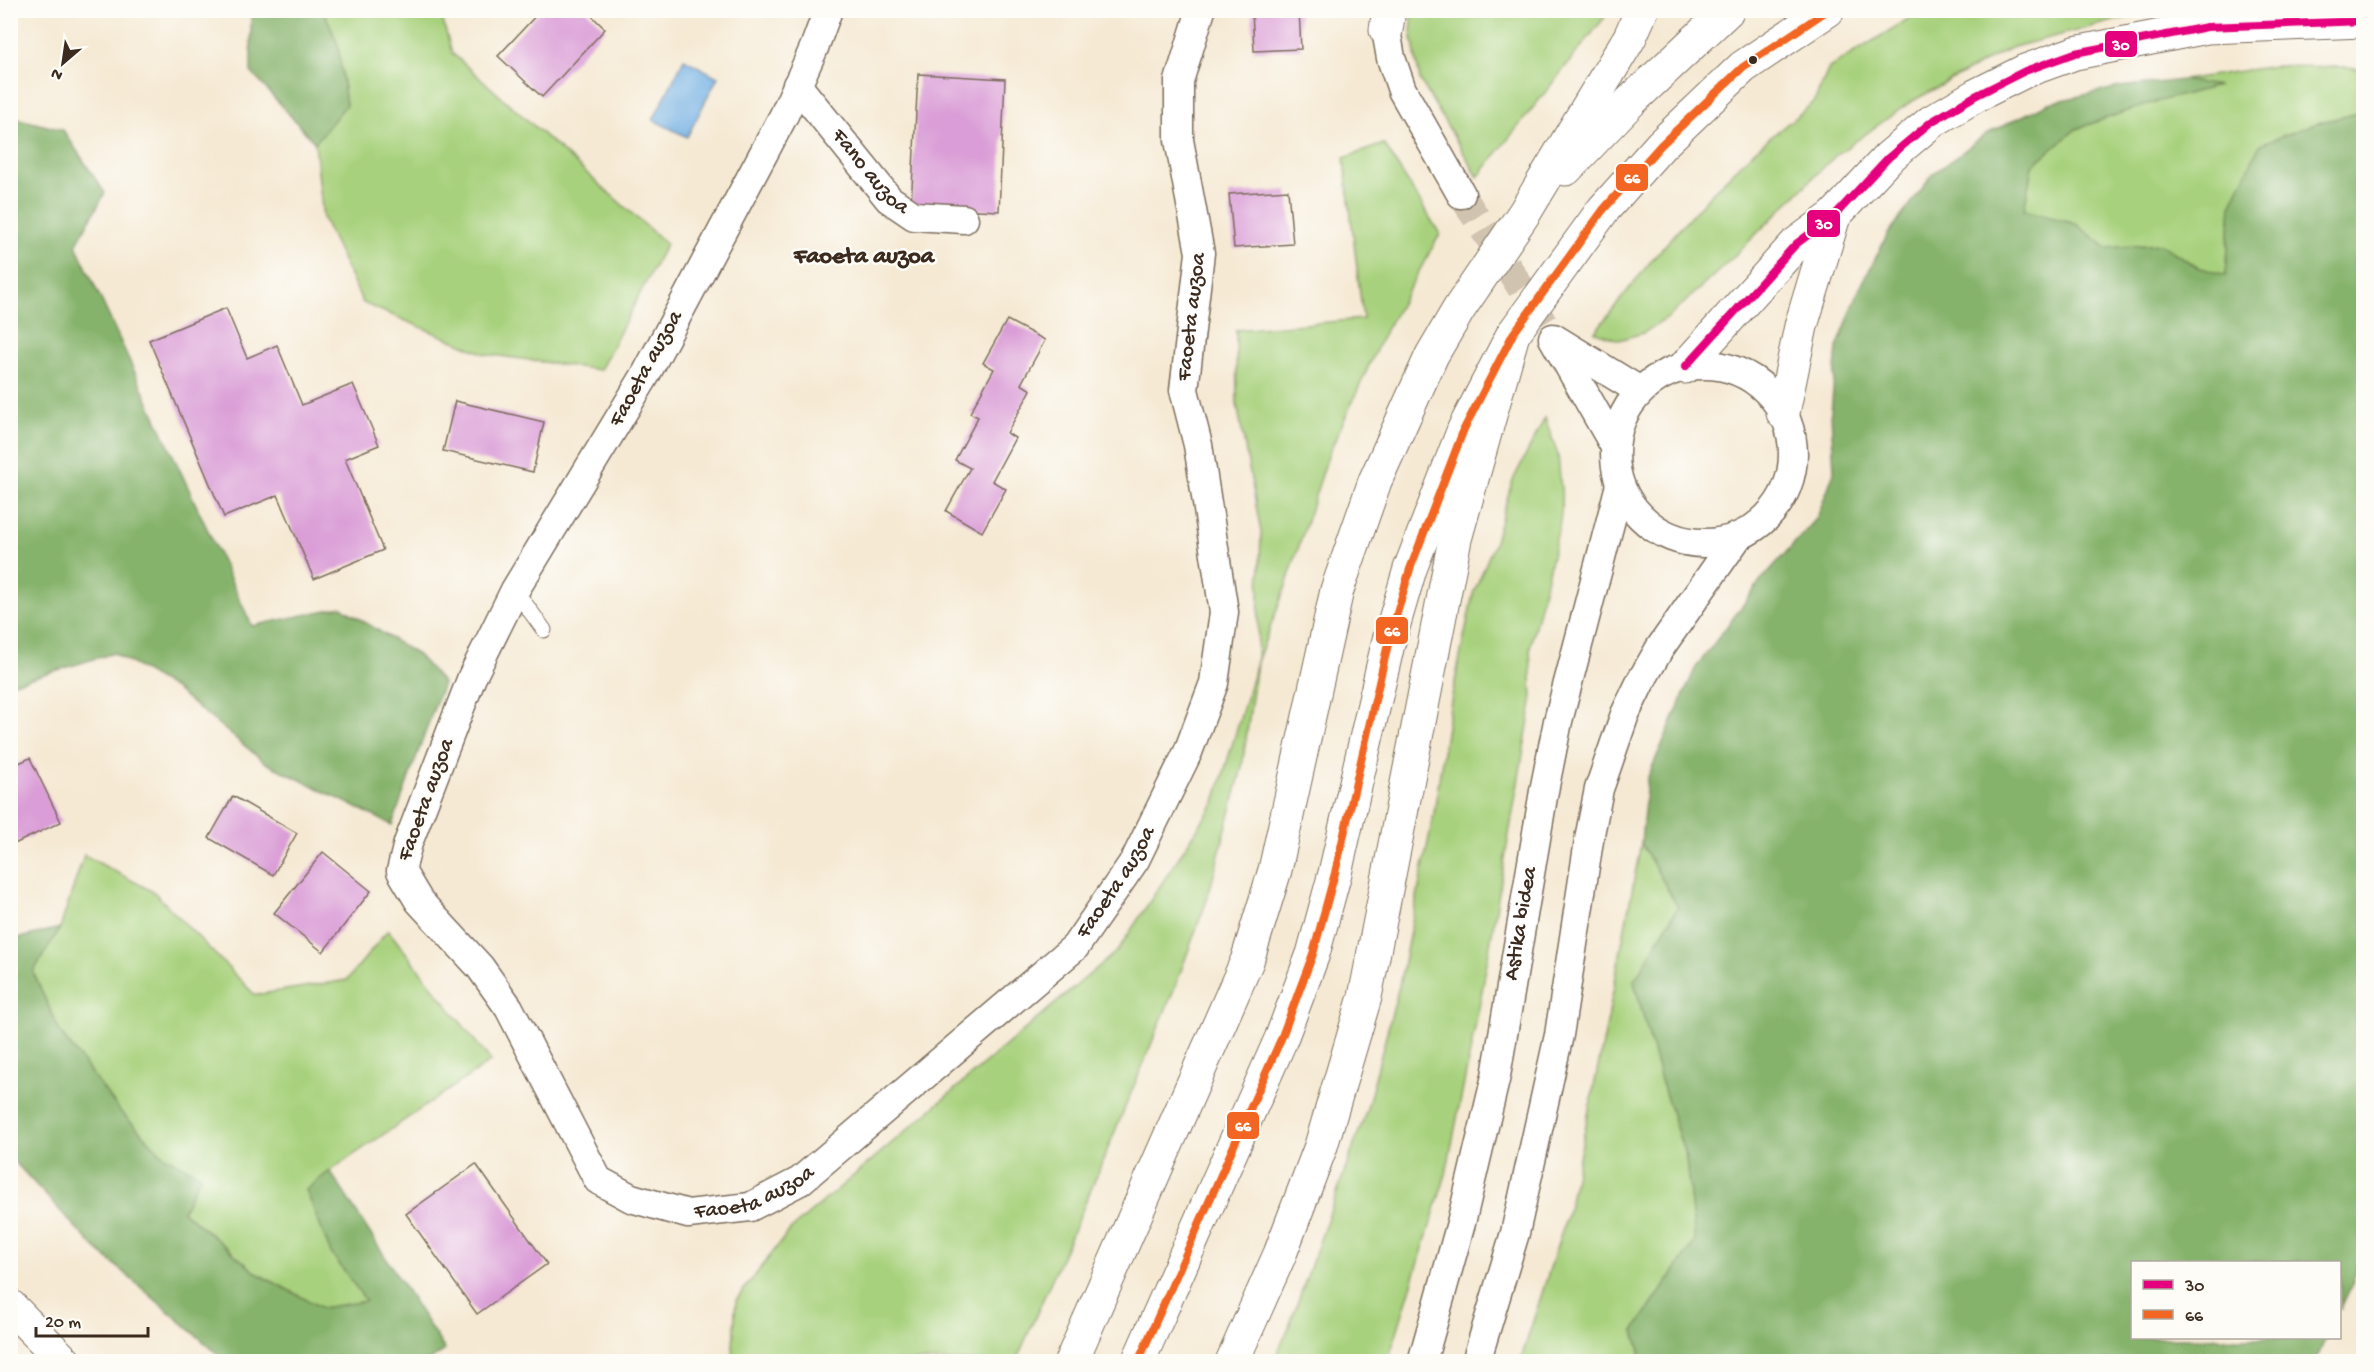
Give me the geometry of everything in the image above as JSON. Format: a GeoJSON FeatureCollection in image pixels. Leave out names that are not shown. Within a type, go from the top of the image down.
{"type":"FeatureCollection","features":[{"type":"Feature","properties":{"kind":"main road"},"geometry":{"type":"LineString","coordinates":[[1525,212],[1632,100],[1728,10]]}},
{"type":"Feature","properties":{"kind":"main road"},"geometry":{"type":"LineString","coordinates":[[1138,1362],[1281,1039],[1313,954],[1335,873],[1388,644],[1410,569],[1464,429],[1513,334],[1560,266],[1603,210],[1661,145],[1743,67],[1828,10]]}},
{"type":"Feature","properties":{"kind":"main road"},"geometry":{"type":"LineString","coordinates":[[1685,367],[1796,244],[1834,216],[1888,158],[1930,122],[1975,96],[2025,71],[2075,53],[2207,27],[2364,21]]}},
{"type":"Feature","properties":{"kind":"main road"},"geometry":{"type":"LineString","coordinates":[[1071,1362],[1247,962],[1275,870],[1337,590],[1375,481],[1432,355],[1459,309],[1525,212],[1636,24]]}},
{"type":"Feature","properties":{"kind":"main road"},"geometry":{"type":"LineString","coordinates":[[1784,412],[1801,326],[1834,216]]}},
{"type":"Feature","properties":{"kind":"main road"},"geometry":{"type":"LineString","coordinates":[[1232,1362],[1280,1254],[1321,1146],[1365,997],[1453,550],[1513,334]]}},
{"type":"Feature","properties":{"kind":"main road"},"geometry":{"type":"LineString","coordinates":[[10,1306],[65,1362]]}},
{"type":"Feature","properties":{"kind":"street","name":"Faoeta auzoa"},"geometry":{"type":"LineString","coordinates":[[828,10],[784,115],[645,376],[515,590],[472,677],[408,843],[401,871],[419,901],[480,967],[509,1008],[598,1180],[631,1198],[688,1214],[750,1207],[800,1181],[1075,946],[1135,860],[1188,752],[1214,683],[1224,612],[1198,446],[1184,390],[1200,253],[1179,140],[1179,81],[1201,10]]}},
{"type":"Feature","properties":{"kind":"street"},"geometry":{"type":"LineString","coordinates":[[1386,17],[1391,58],[1402,90],[1432,147],[1461,194]]}},
{"type":"Feature","properties":{"kind":"street","name":"Fano auzoa"},"geometry":{"type":"LineString","coordinates":[[797,85],[889,199],[914,216],[964,219]]}},
{"type":"Feature","properties":{"kind":"street"},"geometry":{"type":"LineString","coordinates":[[1614,445],[1553,338],[1640,390]]}},
{"type":"Feature","properties":{"kind":"street"},"geometry":{"type":"LineString","coordinates":[[1713,365],[1740,372],[1764,387],[1784,412],[1792,435],[1794,463],[1787,490],[1772,513],[1751,531],[1737,538],[1699,544],[1674,539],[1650,526],[1632,508],[1620,485],[1615,465],[1614,445],[1623,415],[1640,390],[1661,375],[1685,367],[1713,365]]}},
{"type":"Feature","properties":{"kind":"street","name":"Astika bidea"},"geometry":{"type":"LineString","coordinates":[[1422,1362],[1461,1223],[1496,1076],[1546,779],[1558,721],[1620,485]]}},
{"type":"Feature","properties":{"kind":"street"},"geometry":{"type":"LineString","coordinates":[[1476,1362],[1515,1233],[1559,1035],[1599,789],[1625,714],[1641,681],[1660,648],[1737,538]]}},
{"type":"Feature","properties":{"kind":"lane"},"geometry":{"type":"LineString","coordinates":[[1636,24],[1650,10]]}},
{"type":"Feature","properties":{"kind":"lane"},"geometry":{"type":"LineString","coordinates":[[515,590],[544,630]]}},
{"type":"Feature","properties":{"kind":"green space"},"geometry":{"type":"Polygon","coordinates":[[[1413,10],[1607,11],[1605,17],[1478,177],[1420,80],[1411,32],[1413,10]]]}},
{"type":"Feature","properties":{"kind":"green space"},"geometry":{"type":"Polygon","coordinates":[[[251,11],[324,11],[338,45],[346,105],[315,143],[251,72],[251,11]]]}},
{"type":"Feature","properties":{"kind":"green space"},"geometry":{"type":"Polygon","coordinates":[[[324,11],[440,11],[452,53],[666,244],[600,370],[485,354],[363,303],[323,218],[315,143],[346,105],[338,45],[324,11]]]}},
{"type":"Feature","properties":{"kind":"green space"},"geometry":{"type":"Polygon","coordinates":[[[1921,11],[2152,11],[2010,48],[1909,103],[1835,156],[1668,318],[1643,333],[1619,340],[1595,332],[1651,261],[1709,196],[1755,150],[1814,102],[1829,68],[1921,11]]]}},
{"type":"Feature","properties":{"kind":"green space"},"geometry":{"type":"Polygon","coordinates":[[[2274,66],[2350,67],[2363,70],[2363,112],[2317,123],[2231,206],[2226,276],[2197,267],[2161,244],[2107,248],[2076,224],[2024,210],[2032,166],[2076,129],[2144,105],[2216,86],[2183,80],[2274,66]]]}},
{"type":"Feature","properties":{"kind":"green space"},"geometry":{"type":"Polygon","coordinates":[[[2183,80],[2218,86],[2144,105],[2076,129],[2032,166],[2024,210],[2076,224],[2107,248],[2161,244],[2197,267],[2226,275],[2231,206],[2260,144],[2317,123],[2363,112],[2364,1243],[2353,1282],[2341,1308],[2341,1261],[2131,1261],[2131,1339],[2326,1339],[2315,1361],[1643,1361],[1634,1331],[1695,1241],[1686,1158],[1661,1080],[1634,981],[1678,907],[1641,843],[1647,779],[1695,669],[1763,578],[1817,518],[1834,472],[1831,412],[1837,348],[1859,290],[1888,234],[1933,174],[1986,134],[2049,103],[2120,87],[2183,80]]]}},
{"type":"Feature","properties":{"kind":"green space"},"geometry":{"type":"Polygon","coordinates":[[[11,117],[63,130],[105,193],[76,245],[252,626],[341,607],[418,655],[443,683],[392,825],[266,763],[175,689],[114,653],[11,684],[11,117]]]}},
{"type":"Feature","properties":{"kind":"green space"},"geometry":{"type":"Polygon","coordinates":[[[1384,144],[1440,234],[1381,339],[1329,453],[1286,586],[1257,662],[1261,532],[1237,404],[1236,330],[1363,319],[1344,158],[1384,144]]]}},
{"type":"Feature","properties":{"kind":"green space"},"geometry":{"type":"Polygon","coordinates":[[[1545,418],[1558,455],[1562,502],[1560,523],[1530,647],[1532,702],[1480,1002],[1446,1174],[1388,1361],[1274,1361],[1288,1329],[1367,1109],[1399,986],[1434,813],[1450,706],[1473,594],[1494,544],[1512,482],[1545,418]]]}},
{"type":"Feature","properties":{"kind":"green space"},"geometry":{"type":"Polygon","coordinates":[[[1257,662],[1242,767],[1208,897],[1175,987],[1084,1206],[1016,1361],[732,1361],[736,1300],[790,1230],[1118,950],[1215,802],[1257,662]]]}},
{"type":"Feature","properties":{"kind":"green space"},"geometry":{"type":"Polygon","coordinates":[[[1641,843],[1678,907],[1634,982],[1661,1080],[1686,1158],[1695,1241],[1634,1331],[1643,1361],[1520,1362],[1567,1215],[1606,1029],[1641,843]]]}},
{"type":"Feature","properties":{"kind":"green space"},"geometry":{"type":"Polygon","coordinates":[[[84,855],[154,892],[255,995],[347,980],[388,930],[491,1061],[330,1171],[306,1190],[331,1253],[367,1301],[322,1308],[258,1274],[183,1211],[200,1175],[164,1156],[120,1111],[60,1032],[33,972],[60,928],[84,855]]]}},
{"type":"Feature","properties":{"kind":"green space"},"geometry":{"type":"Polygon","coordinates":[[[60,928],[33,972],[60,1032],[120,1111],[164,1156],[201,1175],[183,1211],[258,1274],[322,1308],[366,1301],[331,1253],[306,1190],[330,1171],[445,1350],[429,1361],[226,1361],[92,1245],[11,1158],[11,940],[60,928]]]}},
{"type":"Feature","properties":{"kind":"water"},"geometry":{"type":"Polygon","coordinates":[[[684,59],[718,77],[687,137],[653,120],[684,59]]]}},
{"type":"Feature","properties":{"kind":"building"},"geometry":{"type":"Polygon","coordinates":[[[541,10],[586,10],[605,29],[542,97],[498,56],[541,10]]]}},
{"type":"Feature","properties":{"kind":"building"},"geometry":{"type":"Polygon","coordinates":[[[1252,10],[1299,10],[1301,49],[1254,51],[1252,10]]]}},
{"type":"Feature","properties":{"kind":"building"},"geometry":{"type":"Polygon","coordinates":[[[918,74],[1005,79],[999,211],[911,207],[918,74]]]}},
{"type":"Feature","properties":{"kind":"building"},"geometry":{"type":"Polygon","coordinates":[[[1288,190],[1293,244],[1234,248],[1229,194],[1288,190]]]}},
{"type":"Feature","properties":{"kind":"building"},"geometry":{"type":"Polygon","coordinates":[[[226,308],[247,358],[277,345],[302,405],[353,384],[379,445],[345,459],[383,550],[314,579],[278,495],[224,517],[149,340],[226,308]]]}},
{"type":"Feature","properties":{"kind":"building"},"geometry":{"type":"Polygon","coordinates":[[[1007,320],[1045,340],[1021,384],[1031,390],[1007,433],[1015,438],[992,481],[1006,489],[982,532],[946,511],[970,468],[955,460],[978,417],[970,413],[994,369],[983,363],[1007,320]]]}},
{"type":"Feature","properties":{"kind":"building"},"geometry":{"type":"Polygon","coordinates":[[[455,401],[544,422],[533,472],[443,451],[455,401]]]}},
{"type":"Feature","properties":{"kind":"building"},"geometry":{"type":"Polygon","coordinates":[[[30,758],[61,822],[10,846],[10,767],[30,758]]]}},
{"type":"Feature","properties":{"kind":"building"},"geometry":{"type":"Polygon","coordinates":[[[233,796],[297,833],[273,875],[209,838],[233,796]]]}},
{"type":"Feature","properties":{"kind":"building"},"geometry":{"type":"Polygon","coordinates":[[[323,852],[371,891],[323,952],[274,913],[323,852]]]}},
{"type":"Feature","properties":{"kind":"building"},"geometry":{"type":"Polygon","coordinates":[[[476,1164],[547,1264],[477,1314],[406,1214],[476,1164]]]}},
{"type":"Feature","properties":{"kind":"tunnel"},"geometry":{"type":"LineString","coordinates":[[1461,194],[1553,338]]}},
{"type":"Feature","properties":{"kind":"transit line","name":"66"},"geometry":{"type":"LineString","coordinates":[[1138,1362],[1281,1039],[1313,954],[1335,873],[1388,644],[1410,569],[1464,429],[1513,334],[1603,210],[1661,145],[1743,67],[1828,10]]}},
{"type":"Feature","properties":{"kind":"transit line","name":"30"},"geometry":{"type":"LineString","coordinates":[[1685,367],[1796,244],[1834,216],[1888,158],[1931,122],[1975,96],[2025,71],[2075,53],[2207,27],[2364,21]]}},
{"type":"Feature","properties":{"kind":"district","name":"Faoeta auzoa"},"geometry":{"type":"Point","coordinates":[864,257]}}]}
